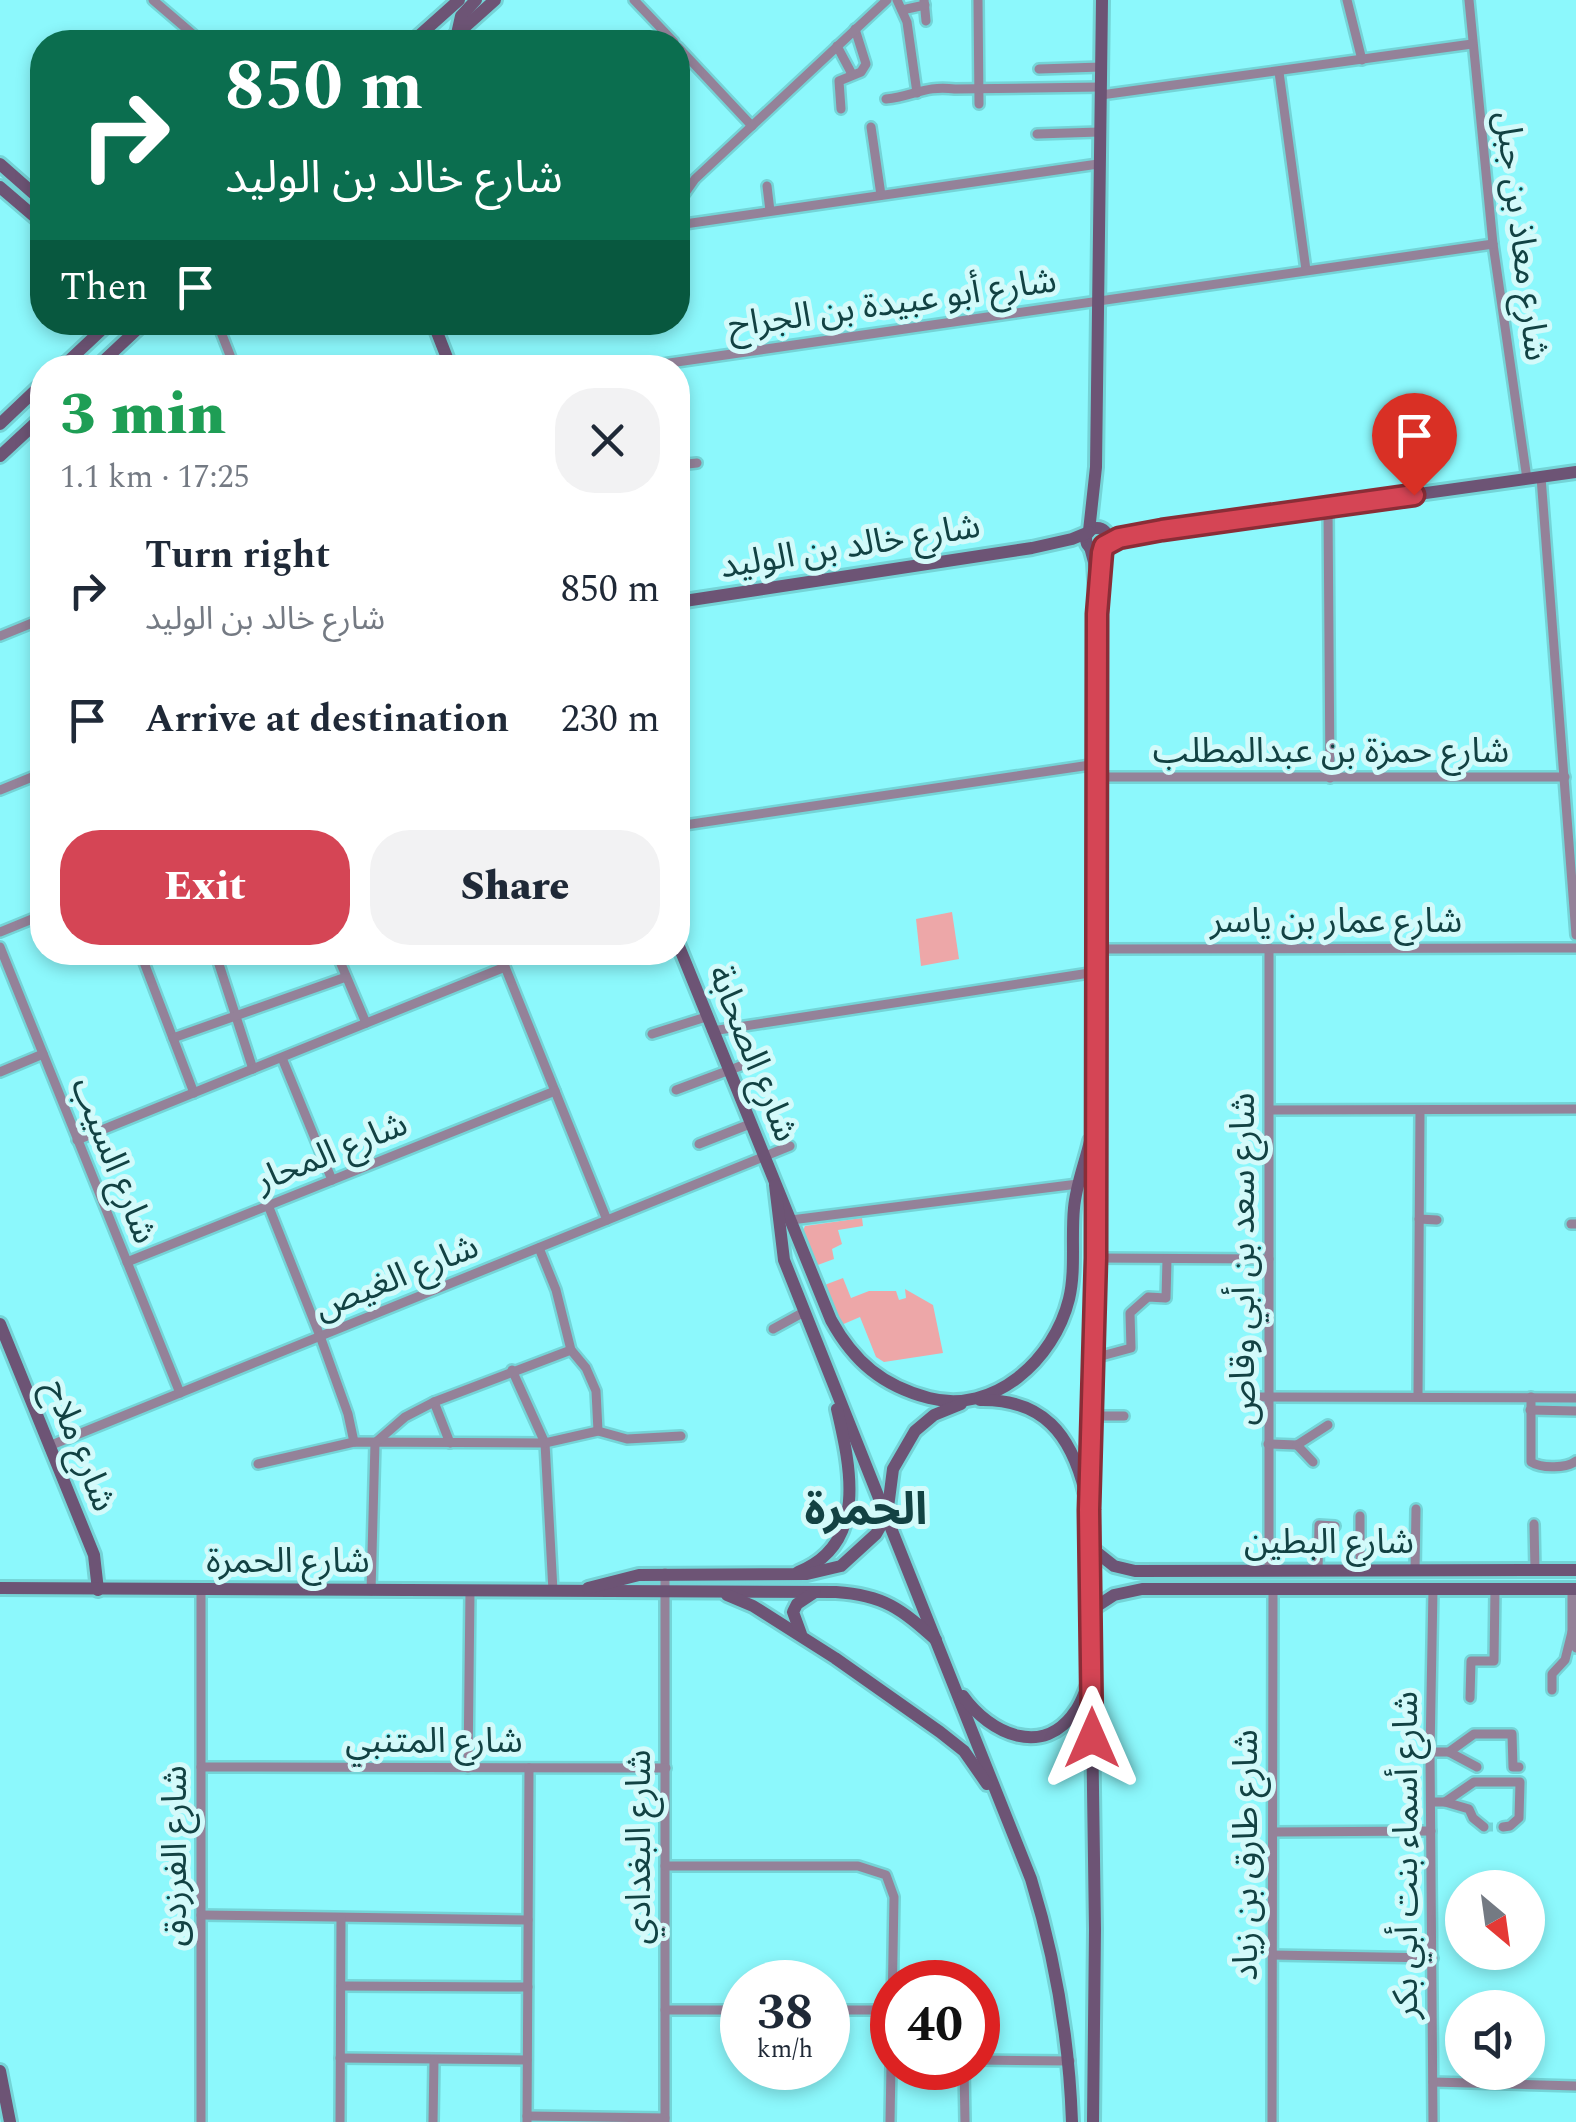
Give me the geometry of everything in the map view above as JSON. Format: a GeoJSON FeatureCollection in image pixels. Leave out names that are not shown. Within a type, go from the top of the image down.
{"type":"FeatureCollection","features":[{"type":"Feature","properties":{"kind":"street"},"geometry":{"type":"LineString","coordinates":[[153,0],[188,30]]}},
{"type":"Feature","properties":{"kind":"street"},"geometry":{"type":"LineString","coordinates":[[425,30],[458,0]]}},
{"type":"Feature","properties":{"kind":"street"},"geometry":{"type":"LineString","coordinates":[[456,30],[461,16],[476,0]]}},
{"type":"Feature","properties":{"kind":"street"},"geometry":{"type":"LineString","coordinates":[[462,30],[495,0]]}},
{"type":"Feature","properties":{"kind":"street"},"geometry":{"type":"LineString","coordinates":[[634,0],[663,30]]}},
{"type":"Feature","properties":{"kind":"street"},"geometry":{"type":"LineString","coordinates":[[690,182],[887,0]]}},
{"type":"Feature","properties":{"kind":"street"},"geometry":{"type":"LineString","coordinates":[[978,0],[979,104]]}},
{"type":"Feature","properties":{"kind":"street"},"geometry":{"type":"LineString","coordinates":[[1093,2122],[1096,1930],[1089,1510],[1096,1258],[1096,467],[1102,0]]}},
{"type":"Feature","properties":{"kind":"street"},"geometry":{"type":"LineString","coordinates":[[1347,0],[1362,60]]}},
{"type":"Feature","properties":{"kind":"street","name":"شارع معاذ بن جبل"},"geometry":{"type":"LineString","coordinates":[[1469,0],[1493,244],[1534,478],[1565,777],[1576,935]]}},
{"type":"Feature","properties":{"kind":"street"},"geometry":{"type":"LineString","coordinates":[[917,92],[900,5],[924,2],[926,21]]}},
{"type":"Feature","properties":{"kind":"street"},"geometry":{"type":"LineString","coordinates":[[841,109],[839,80],[863,70],[866,64],[855,29]]}},
{"type":"Feature","properties":{"kind":"street"},"geometry":{"type":"LineString","coordinates":[[886,100],[933,86],[1101,91],[1279,72],[1472,44]]}},
{"type":"Feature","properties":{"kind":"street"},"geometry":{"type":"LineString","coordinates":[[837,46],[852,74]]}},
{"type":"Feature","properties":{"kind":"street"},"geometry":{"type":"LineString","coordinates":[[690,59],[752,126]]}},
{"type":"Feature","properties":{"kind":"street"},"geometry":{"type":"LineString","coordinates":[[1039,70],[1101,67]]}},
{"type":"Feature","properties":{"kind":"street"},"geometry":{"type":"LineString","coordinates":[[1279,72],[1306,270]]}},
{"type":"Feature","properties":{"kind":"street"},"geometry":{"type":"LineString","coordinates":[[871,127],[881,195]]}},
{"type":"Feature","properties":{"kind":"street"},"geometry":{"type":"LineString","coordinates":[[1037,134],[1098,132]]}},
{"type":"Feature","properties":{"kind":"street"},"geometry":{"type":"LineString","coordinates":[[0,164],[30,190]]}},
{"type":"Feature","properties":{"kind":"street"},"geometry":{"type":"LineString","coordinates":[[690,222],[1098,164]]}},
{"type":"Feature","properties":{"kind":"street"},"geometry":{"type":"LineString","coordinates":[[935,172],[937,187]]}},
{"type":"Feature","properties":{"kind":"street"},"geometry":{"type":"LineString","coordinates":[[690,186],[695,179]]}},
{"type":"Feature","properties":{"kind":"street"},"geometry":{"type":"LineString","coordinates":[[0,186],[30,212]]}},
{"type":"Feature","properties":{"kind":"street"},"geometry":{"type":"LineString","coordinates":[[767,186],[770,211]]}},
{"type":"Feature","properties":{"kind":"street"},"geometry":{"type":"LineString","coordinates":[[690,217],[694,222]]}},
{"type":"Feature","properties":{"kind":"street","name":"شارع أبو عبيدة بن الجراح"},"geometry":{"type":"LineString","coordinates":[[690,361],[1493,244]]}},
{"type":"Feature","properties":{"kind":"street"},"geometry":{"type":"LineString","coordinates":[[75,355],[96,335]]}},
{"type":"Feature","properties":{"kind":"street"},"geometry":{"type":"LineString","coordinates":[[110,355],[131,335]]}},
{"type":"Feature","properties":{"kind":"street"},"geometry":{"type":"LineString","coordinates":[[0,424],[30,395]]}},
{"type":"Feature","properties":{"kind":"street"},"geometry":{"type":"LineString","coordinates":[[0,456],[30,428]]}},
{"type":"Feature","properties":{"kind":"street"},"geometry":{"type":"LineString","coordinates":[[690,464],[696,463]]}},
{"type":"Feature","properties":{"kind":"street","name":"شارع خالد بن الوليد"},"geometry":{"type":"LineString","coordinates":[[690,600],[1576,472]]}},
{"type":"Feature","properties":{"kind":"street"},"geometry":{"type":"LineString","coordinates":[[1328,507],[1330,778]]}},
{"type":"Feature","properties":{"kind":"street"},"geometry":{"type":"LineString","coordinates":[[0,636],[30,625]]}},
{"type":"Feature","properties":{"kind":"street","name":"شارع حمزة بن عبدالمطلب"},"geometry":{"type":"LineString","coordinates":[[690,824],[1096,771],[1330,778],[1565,777]]}},
{"type":"Feature","properties":{"kind":"street"},"geometry":{"type":"LineString","coordinates":[[0,790],[30,778]]}},
{"type":"Feature","properties":{"kind":"street"},"geometry":{"type":"LineString","coordinates":[[0,932],[30,920]]}},
{"type":"Feature","properties":{"kind":"street","name":"شارع السيب"},"geometry":{"type":"LineString","coordinates":[[0,947],[180,1393]]}},
{"type":"Feature","properties":{"kind":"street","name":"شارع سعد بن أبي وقاص"},"geometry":{"type":"LineString","coordinates":[[1269,948],[1269,1571]]}},
{"type":"Feature","properties":{"kind":"street","name":"شارع عمار بن ياسر"},"geometry":{"type":"LineString","coordinates":[[1096,949],[1576,948]]}},
{"type":"Feature","properties":{"kind":"street"},"geometry":{"type":"LineString","coordinates":[[145,965],[194,1093]]}},
{"type":"Feature","properties":{"kind":"street"},"geometry":{"type":"LineString","coordinates":[[219,965],[253,1069]]}},
{"type":"Feature","properties":{"kind":"street"},"geometry":{"type":"LineString","coordinates":[[341,965],[366,1024]]}},
{"type":"Feature","properties":{"kind":"street"},"geometry":{"type":"LineString","coordinates":[[504,965],[607,1220]]}},
{"type":"Feature","properties":{"kind":"street","name":"شارع الصحابة"},"geometry":{"type":"LineString","coordinates":[[686,965],[775,1185]]}},
{"type":"Feature","properties":{"kind":"street"},"geometry":{"type":"LineString","coordinates":[[78,1140],[505,968]]}},
{"type":"Feature","properties":{"kind":"street"},"geometry":{"type":"LineString","coordinates":[[712,1031],[1096,972]]}},
{"type":"Feature","properties":{"kind":"street"},"geometry":{"type":"LineString","coordinates":[[173,1038],[346,977]]}},
{"type":"Feature","properties":{"kind":"street"},"geometry":{"type":"LineString","coordinates":[[652,1034],[706,1016]]}},
{"type":"Feature","properties":{"kind":"street"},"geometry":{"type":"LineString","coordinates":[[0,1072],[43,1054]]}},
{"type":"Feature","properties":{"kind":"street"},"geometry":{"type":"LineString","coordinates":[[282,1058],[332,1180]]}},
{"type":"Feature","properties":{"kind":"street"},"geometry":{"type":"LineString","coordinates":[[676,1090],[754,1061]]}},
{"type":"Feature","properties":{"kind":"street","name":"شارع المحار"},"geometry":{"type":"LineString","coordinates":[[126,1262],[555,1090]]}},
{"type":"Feature","properties":{"kind":"street"},"geometry":{"type":"LineString","coordinates":[[887,1515],[893,1469],[916,1431],[934,1415],[1004,1387],[1021,1376],[1052,1340],[1070,1295],[1074,1206],[1095,1109]]}},
{"type":"Feature","properties":{"kind":"street"},"geometry":{"type":"LineString","coordinates":[[1271,1110],[1576,1110]]}},
{"type":"Feature","properties":{"kind":"street"},"geometry":{"type":"LineString","coordinates":[[1418,1396],[1420,1110]]}},
{"type":"Feature","properties":{"kind":"street"},"geometry":{"type":"LineString","coordinates":[[699,1144],[750,1124]]}},
{"type":"Feature","properties":{"kind":"street","name":"شارع الغيص"},"geometry":{"type":"LineString","coordinates":[[49,1446],[790,1146]]}},
{"type":"Feature","properties":{"kind":"street"},"geometry":{"type":"LineString","coordinates":[[791,1220],[1078,1184],[1087,1177],[1096,1186]]}},
{"type":"Feature","properties":{"kind":"street"},"geometry":{"type":"LineString","coordinates":[[775,1185],[831,1320],[853,1354],[887,1384],[942,1401],[1001,1400],[1042,1415],[1070,1446],[1089,1510]]}},
{"type":"Feature","properties":{"kind":"street"},"geometry":{"type":"LineString","coordinates":[[775,1185],[784,1260],[1010,1822],[1050,1940],[1070,2061],[1072,2122]]}},
{"type":"Feature","properties":{"kind":"street"},"geometry":{"type":"LineString","coordinates":[[268,1205],[320,1336],[354,1442]]}},
{"type":"Feature","properties":{"kind":"street"},"geometry":{"type":"LineString","coordinates":[[1420,1220],[1437,1220]]}},
{"type":"Feature","properties":{"kind":"street"},"geometry":{"type":"LineString","coordinates":[[539,1248],[556,1290],[572,1350],[596,1391],[598,1431]]}},
{"type":"Feature","properties":{"kind":"street"},"geometry":{"type":"LineString","coordinates":[[1096,1258],[1269,1259]]}},
{"type":"Feature","properties":{"kind":"street"},"geometry":{"type":"LineString","coordinates":[[1094,1358],[1130,1348],[1130,1313],[1148,1297],[1166,1298],[1167,1259]]}},
{"type":"Feature","properties":{"kind":"street"},"geometry":{"type":"LineString","coordinates":[[773,1328],[804,1312]]}},
{"type":"Feature","properties":{"kind":"street","name":"شارع ملاح"},"geometry":{"type":"LineString","coordinates":[[0,1324],[96,1562],[98,1590]]}},
{"type":"Feature","properties":{"kind":"street"},"geometry":{"type":"LineString","coordinates":[[371,1590],[375,1443],[405,1418],[434,1402],[572,1350]]}},
{"type":"Feature","properties":{"kind":"street"},"geometry":{"type":"LineString","coordinates":[[512,1370],[545,1443],[553,1591]]}},
{"type":"Feature","properties":{"kind":"street"},"geometry":{"type":"LineString","coordinates":[[790,1575],[821,1558],[834,1542],[851,1497],[850,1466],[828,1373]]}},
{"type":"Feature","properties":{"kind":"street"},"geometry":{"type":"LineString","coordinates":[[1249,1397],[1576,1398]]}},
{"type":"Feature","properties":{"kind":"street"},"geometry":{"type":"LineString","coordinates":[[1531,1397],[1531,1462],[1537,1466],[1568,1466],[1576,1460]]}},
{"type":"Feature","properties":{"kind":"street"},"geometry":{"type":"LineString","coordinates":[[434,1402],[450,1442]]}},
{"type":"Feature","properties":{"kind":"street"},"geometry":{"type":"LineString","coordinates":[[1530,1410],[1576,1412]]}},
{"type":"Feature","properties":{"kind":"street"},"geometry":{"type":"LineString","coordinates":[[1094,1416],[1124,1416]]}},
{"type":"Feature","properties":{"kind":"street"},"geometry":{"type":"LineString","coordinates":[[1268,1444],[1297,1444],[1328,1422]]}},
{"type":"Feature","properties":{"kind":"street"},"geometry":{"type":"LineString","coordinates":[[258,1464],[354,1442],[545,1443],[598,1431],[627,1439],[681,1436]]}},
{"type":"Feature","properties":{"kind":"street"},"geometry":{"type":"LineString","coordinates":[[1297,1444],[1314,1462]]}},
{"type":"Feature","properties":{"kind":"street"},"geometry":{"type":"LineString","coordinates":[[1416,1509],[1416,1571]]}},
{"type":"Feature","properties":{"kind":"street","name":"شارع الحمرة"},"geometry":{"type":"LineString","coordinates":[[576,1592],[625,1577],[666,1573],[824,1572],[841,1566],[876,1534],[887,1515]]}},
{"type":"Feature","properties":{"kind":"street"},"geometry":{"type":"LineString","coordinates":[[1360,1516],[1360,1571]]}},
{"type":"Feature","properties":{"kind":"street"},"geometry":{"type":"LineString","coordinates":[[1519,1589],[1522,1580],[1535,1570],[1534,1524]]}},
{"type":"Feature","properties":{"kind":"street"},"geometry":{"type":"LineString","coordinates":[[1318,1571],[1319,1526],[1335,1526]]}},
{"type":"Feature","properties":{"kind":"street","name":"شارع البطين"},"geometry":{"type":"LineString","coordinates":[[1090,1547],[1114,1566],[1134,1572],[1576,1570]]}},
{"type":"Feature","properties":{"kind":"street","name":"شارع البغدادي"},"geometry":{"type":"LineString","coordinates":[[666,1573],[666,2120]]}},
{"type":"Feature","properties":{"kind":"street","name":"شارع الحمرة"},"geometry":{"type":"LineString","coordinates":[[0,1588],[816,1591],[877,1598],[909,1615],[938,1642]]}},
{"type":"Feature","properties":{"kind":"street","name":"شارع طارق بن زياد"},"geometry":{"type":"LineString","coordinates":[[1272,2122],[1273,1589]]}},
{"type":"Feature","properties":{"kind":"street","name":"شارع أسماء بنت أبي بكر"},"geometry":{"type":"LineString","coordinates":[[1433,2122],[1430,1752],[1434,1589]]}},
{"type":"Feature","properties":{"kind":"street"},"geometry":{"type":"LineString","coordinates":[[1470,1698],[1471,1661],[1494,1660],[1495,1589]]}},
{"type":"Feature","properties":{"kind":"street"},"geometry":{"type":"LineString","coordinates":[[1552,1690],[1552,1674],[1570,1660],[1574,1589]]}},
{"type":"Feature","properties":{"kind":"street","name":"شارع البطين"},"geometry":{"type":"LineString","coordinates":[[1091,1610],[1114,1594],[1132,1590],[1574,1589]]}},
{"type":"Feature","properties":{"kind":"street","name":"شارع الفرزدق"},"geometry":{"type":"LineString","coordinates":[[201,1590],[201,2122]]}},
{"type":"Feature","properties":{"kind":"street"},"geometry":{"type":"LineString","coordinates":[[710,1590],[738,1598],[835,1658],[964,1750],[1010,1822]]}},
{"type":"Feature","properties":{"kind":"street"},"geometry":{"type":"LineString","coordinates":[[468,1768],[470,1591]]}},
{"type":"Feature","properties":{"kind":"street"},"geometry":{"type":"LineString","coordinates":[[805,1640],[793,1612],[797,1604],[816,1591]]}},
{"type":"Feature","properties":{"kind":"street"},"geometry":{"type":"LineString","coordinates":[[1572,1632],[1576,1648]]}},
{"type":"Feature","properties":{"kind":"street"},"geometry":{"type":"LineString","coordinates":[[953,1681],[971,1707],[998,1730],[1016,1737],[1050,1733],[1076,1711],[1091,1677]]}},
{"type":"Feature","properties":{"kind":"street"},"geometry":{"type":"LineString","coordinates":[[1449,1752],[1474,1734],[1512,1734],[1512,1767],[1519,1767]]}},
{"type":"Feature","properties":{"kind":"street"},"geometry":{"type":"LineString","coordinates":[[1430,1752],[1449,1752],[1477,1767]]}},
{"type":"Feature","properties":{"kind":"street","name":"شارع المتنبي"},"geometry":{"type":"LineString","coordinates":[[201,1767],[666,1768]]}},
{"type":"Feature","properties":{"kind":"street"},"geometry":{"type":"LineString","coordinates":[[529,1768],[527,2119],[666,2120]]}},
{"type":"Feature","properties":{"kind":"street"},"geometry":{"type":"LineString","coordinates":[[1445,1802],[1474,1782],[1520,1782],[1519,1818],[1503,1827]]}},
{"type":"Feature","properties":{"kind":"street"},"geometry":{"type":"LineString","coordinates":[[1431,1802],[1469,1809],[1484,1827]]}},
{"type":"Feature","properties":{"kind":"street"},"geometry":{"type":"LineString","coordinates":[[1274,1832],[1431,1831]]}},
{"type":"Feature","properties":{"kind":"street"},"geometry":{"type":"LineString","coordinates":[[665,1866],[858,1866],[886,1876],[894,1898],[893,1960]]}},
{"type":"Feature","properties":{"kind":"street"},"geometry":{"type":"LineString","coordinates":[[201,1915],[528,1920]]}},
{"type":"Feature","properties":{"kind":"street"},"geometry":{"type":"LineString","coordinates":[[340,2122],[341,1918]]}},
{"type":"Feature","properties":{"kind":"street"},"geometry":{"type":"LineString","coordinates":[[1272,1955],[1433,1958]]}},
{"type":"Feature","properties":{"kind":"street"},"geometry":{"type":"LineString","coordinates":[[341,1986],[528,1986]]}},
{"type":"Feature","properties":{"kind":"street"},"geometry":{"type":"LineString","coordinates":[[665,2010],[720,2010]]}},
{"type":"Feature","properties":{"kind":"street"},"geometry":{"type":"LineString","coordinates":[[340,2058],[528,2060]]}},
{"type":"Feature","properties":{"kind":"street"},"geometry":{"type":"LineString","coordinates":[[433,2122],[434,2060]]}},
{"type":"Feature","properties":{"kind":"street"},"geometry":{"type":"LineString","coordinates":[[1000,2060],[1070,2061]]}},
{"type":"Feature","properties":{"kind":"street"},"geometry":{"type":"LineString","coordinates":[[0,2071],[10,2122]]}},
{"type":"Feature","properties":{"kind":"street"},"geometry":{"type":"LineString","coordinates":[[1433,2082],[1576,2086]]}},
{"type":"Feature","properties":{"kind":"street"},"geometry":{"type":"LineString","coordinates":[[890,2122],[891,2090]]}},
{"type":"Feature","properties":{"kind":"street"},"geometry":{"type":"LineString","coordinates":[[964,2090],[965,2122]]}},
{"type":"Feature","properties":{"kind":"shaded area"},"geometry":{"type":"Polygon","coordinates":[[[952,912],[959,959],[921,966],[916,919],[952,912]]]}},
{"type":"Feature","properties":{"kind":"shaded area"},"geometry":{"type":"Polygon","coordinates":[[[862,1218],[863,1226],[838,1230],[842,1244],[832,1249],[834,1259],[815,1266],[802,1233],[805,1226],[862,1218]]]}},
{"type":"Feature","properties":{"kind":"shaded area"},"geometry":{"type":"Polygon","coordinates":[[[843,1278],[851,1298],[869,1291],[896,1291],[899,1300],[906,1298],[905,1289],[933,1305],[943,1353],[884,1362],[876,1357],[860,1317],[839,1326],[822,1286],[843,1278]]]}},
{"type":"Feature","properties":{"kind":"tunnel"},"geometry":{"type":"LineString","coordinates":[[1484,1827],[1503,1827]]}},
{"type":"Feature","properties":{"kind":"district","name":"الحمرة"},"geometry":{"type":"Point","coordinates":[866,1508]}},
{"type":"Feature","properties":{"kind":"route"},"geometry":{"type":"LineString","coordinates":[[1092,1738],[1089,1510],[1096,1258],[1097,614],[1102,553],[1104,546],[1126,536],[1414,495]]}}]}
